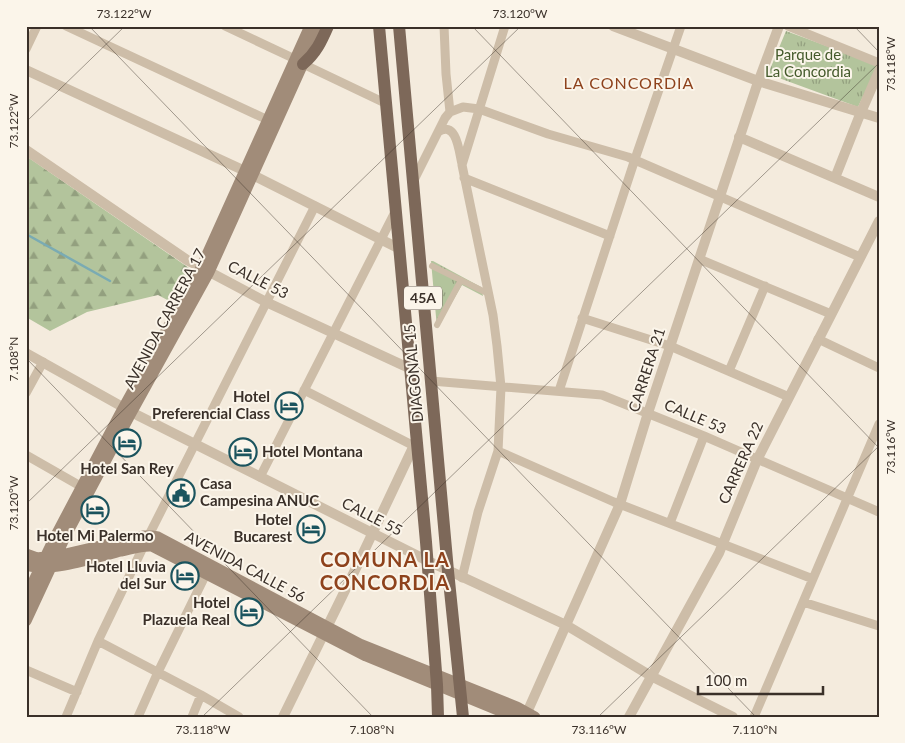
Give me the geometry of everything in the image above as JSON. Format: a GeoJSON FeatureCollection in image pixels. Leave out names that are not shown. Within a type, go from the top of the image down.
{"type":"FeatureCollection","features":[{"type":"Feature","properties":{"kind":"main road","name":"AVENIDA CARRERA 17"},"geometry":{"type":"LineString","coordinates":[[26,620],[48,562],[82,487],[205,270],[299,62],[310,26]]}},
{"type":"Feature","properties":{"kind":"main road","name":"AVENIDA CARRERA 17"},"geometry":{"type":"LineString","coordinates":[[249,173],[268,120],[320,26]]}},
{"type":"Feature","properties":{"kind":"main road"},"geometry":{"type":"LineString","coordinates":[[299,62],[311,57],[318,48],[328,26]]}},
{"type":"Feature","properties":{"kind":"main road","name":"DIAGONAL 15"},"geometry":{"type":"LineString","coordinates":[[379,26],[428,561],[438,717]]}},
{"type":"Feature","properties":{"kind":"main road","name":"DIAGONAL 15"},"geometry":{"type":"LineString","coordinates":[[399,26],[463,717]]}},
{"type":"Feature","properties":{"kind":"main road","name":"AVENIDA CARRERA 17"},"geometry":{"type":"LineString","coordinates":[[26,597],[65,537],[127,410]]}},
{"type":"Feature","properties":{"kind":"main road","name":"AVENIDA CALLE 56"},"geometry":{"type":"LineString","coordinates":[[48,562],[138,537],[149,545],[206,574],[325,631],[370,648],[460,689],[529,715]]}},
{"type":"Feature","properties":{"kind":"main road","name":"AVENIDA CALLE 56"},"geometry":{"type":"LineString","coordinates":[[146,541],[158,537],[325,631]]}},
{"type":"Feature","properties":{"kind":"main road"},"geometry":{"type":"LineString","coordinates":[[26,554],[48,562]]}},
{"type":"Feature","properties":{"kind":"main road"},"geometry":{"type":"LineString","coordinates":[[26,565],[34,567],[48,562]]}},
{"type":"Feature","properties":{"kind":"main road","name":"AVENIDA CALLE 56"},"geometry":{"type":"LineString","coordinates":[[460,689],[515,717]]}},
{"type":"Feature","properties":{"kind":"street"},"geometry":{"type":"LineString","coordinates":[[26,49],[37,26]]}},
{"type":"Feature","properties":{"kind":"street"},"geometry":{"type":"LineString","coordinates":[[66,26],[268,120]]}},
{"type":"Feature","properties":{"kind":"street"},"geometry":{"type":"LineString","coordinates":[[225,26],[387,104]]}},
{"type":"Feature","properties":{"kind":"street"},"geometry":{"type":"LineString","coordinates":[[444,26],[450,112]]}},
{"type":"Feature","properties":{"kind":"street"},"geometry":{"type":"LineString","coordinates":[[462,165],[505,26]]}},
{"type":"Feature","properties":{"kind":"street"},"geometry":{"type":"LineString","coordinates":[[613,26],[758,81],[879,118]]}},
{"type":"Feature","properties":{"kind":"street"},"geometry":{"type":"LineString","coordinates":[[559,391],[681,26]]}},
{"type":"Feature","properties":{"kind":"street","name":"CARRERA 21"},"geometry":{"type":"LineString","coordinates":[[529,715],[566,625],[620,504],[758,81],[780,26]]}},
{"type":"Feature","properties":{"kind":"street"},"geometry":{"type":"LineString","coordinates":[[788,26],[879,63]]}},
{"type":"Feature","properties":{"kind":"street"},"geometry":{"type":"LineString","coordinates":[[26,70],[249,173],[400,249]]}},
{"type":"Feature","properties":{"kind":"street"},"geometry":{"type":"LineString","coordinates":[[835,178],[879,71]]}},
{"type":"Feature","properties":{"kind":"street"},"geometry":{"type":"LineString","coordinates":[[413,182],[445,118],[450,112],[464,107],[479,109],[548,134],[635,159],[860,257]]}},
{"type":"Feature","properties":{"kind":"street"},"geometry":{"type":"LineString","coordinates":[[438,132],[447,129],[455,136],[489,294],[497,346],[500,387],[498,451],[478,512],[462,578]]}},
{"type":"Feature","properties":{"kind":"street"},"geometry":{"type":"LineString","coordinates":[[740,137],[879,197]]}},
{"type":"Feature","properties":{"kind":"street","name":"CALLE 53"},"geometry":{"type":"LineString","coordinates":[[26,150],[205,270],[266,302],[411,369]]}},
{"type":"Feature","properties":{"kind":"street"},"geometry":{"type":"LineString","coordinates":[[464,178],[610,236]]}},
{"type":"Feature","properties":{"kind":"street"},"geometry":{"type":"LineString","coordinates":[[66,717],[98,641],[146,541],[315,206]]}},
{"type":"Feature","properties":{"kind":"street"},"geometry":{"type":"LineString","coordinates":[[260,477],[396,209]]}},
{"type":"Feature","properties":{"kind":"street","name":"CARRERA 22"},"geometry":{"type":"LineString","coordinates":[[629,717],[715,560],[756,460],[878,224]]}},
{"type":"Feature","properties":{"kind":"street"},"geometry":{"type":"LineString","coordinates":[[699,258],[831,314]]}},
{"type":"Feature","properties":{"kind":"street"},"geometry":{"type":"LineString","coordinates":[[432,266],[489,294]]}},
{"type":"Feature","properties":{"kind":"street"},"geometry":{"type":"LineString","coordinates":[[437,325],[460,280]]}},
{"type":"Feature","properties":{"kind":"street"},"geometry":{"type":"LineString","coordinates":[[729,371],[765,286]]}},
{"type":"Feature","properties":{"kind":"street"},"geometry":{"type":"LineString","coordinates":[[582,318],[670,346],[789,397]]}},
{"type":"Feature","properties":{"kind":"street"},"geometry":{"type":"LineString","coordinates":[[818,339],[879,368]]}},
{"type":"Feature","properties":{"kind":"street","name":"CALLE 55"},"geometry":{"type":"LineString","coordinates":[[26,353],[127,410],[260,477],[462,578],[566,625],[651,676],[733,717]]}},
{"type":"Feature","properties":{"kind":"street"},"geometry":{"type":"LineString","coordinates":[[26,393],[43,362]]}},
{"type":"Feature","properties":{"kind":"street","name":"CALLE 53"},"geometry":{"type":"LineString","coordinates":[[431,381],[602,395],[704,436],[879,512]]}},
{"type":"Feature","properties":{"kind":"street"},"geometry":{"type":"LineString","coordinates":[[283,717],[416,444],[304,390]]}},
{"type":"Feature","properties":{"kind":"street"},"geometry":{"type":"LineString","coordinates":[[754,717],[879,424]]}},
{"type":"Feature","properties":{"kind":"street"},"geometry":{"type":"LineString","coordinates":[[670,523],[704,436]]}},
{"type":"Feature","properties":{"kind":"street"},"geometry":{"type":"LineString","coordinates":[[498,451],[620,504],[812,579]]}},
{"type":"Feature","properties":{"kind":"street"},"geometry":{"type":"LineString","coordinates":[[26,455],[82,487]]}},
{"type":"Feature","properties":{"kind":"street"},"geometry":{"type":"LineString","coordinates":[[138,717],[206,574]]}},
{"type":"Feature","properties":{"kind":"street"},"geometry":{"type":"LineString","coordinates":[[803,602],[879,626]]}},
{"type":"Feature","properties":{"kind":"street"},"geometry":{"type":"LineString","coordinates":[[98,641],[239,717]]}},
{"type":"Feature","properties":{"kind":"street"},"geometry":{"type":"LineString","coordinates":[[26,670],[77,692]]}},
{"type":"Feature","properties":{"kind":"street"},"geometry":{"type":"LineString","coordinates":[[192,717],[201,695]]}},
{"type":"Feature","properties":{"kind":"green space","name":"Parque de La Concordia"},"geometry":{"type":"Polygon","coordinates":[[[786,31],[878,65],[858,107],[768,74],[786,31]]]}},
{"type":"Feature","properties":{"kind":"green space"},"geometry":{"type":"Polygon","coordinates":[[[26,156],[192,270],[173,303],[158,295],[87,312],[50,331],[26,317],[26,156]]]}},
{"type":"Feature","properties":{"kind":"green space"},"geometry":{"type":"Polygon","coordinates":[[[431,261],[481,287],[483,296],[462,285],[437,328],[431,261]]]}},
{"type":"Feature","properties":{"kind":"waterway"},"geometry":{"type":"LineString","coordinates":[[26,234],[110,281]]}},
{"type":"Feature","properties":{"kind":"place","name":"Hotel Preferencial Class"},"geometry":{"type":"Point","coordinates":[289,406]}},
{"type":"Feature","properties":{"kind":"place","name":"Hotel San Rey"},"geometry":{"type":"Point","coordinates":[127,443]}},
{"type":"Feature","properties":{"kind":"place","name":"Hotel Montana"},"geometry":{"type":"Point","coordinates":[243,452]}},
{"type":"Feature","properties":{"kind":"place","name":"Casa Campesina ANUC"},"geometry":{"type":"Point","coordinates":[181,493]}},
{"type":"Feature","properties":{"kind":"place","name":"Hotel Mi Palermo"},"geometry":{"type":"Point","coordinates":[95,510]}},
{"type":"Feature","properties":{"kind":"place","name":"Hotel Bucarest"},"geometry":{"type":"Point","coordinates":[311,529]}},
{"type":"Feature","properties":{"kind":"place","name":"Hotel Lluvia del Sur"},"geometry":{"type":"Point","coordinates":[185,576]}},
{"type":"Feature","properties":{"kind":"place","name":"Hotel Plazuela Real"},"geometry":{"type":"Point","coordinates":[249,612]}},
{"type":"Feature","properties":{"kind":"district","name":"LA CONCORDIA"},"geometry":{"type":"Point","coordinates":[629,83]}},
{"type":"Feature","properties":{"kind":"district","name":"COMUNA LA CONCORDIA"},"geometry":{"type":"Point","coordinates":[385,572]}}]}
